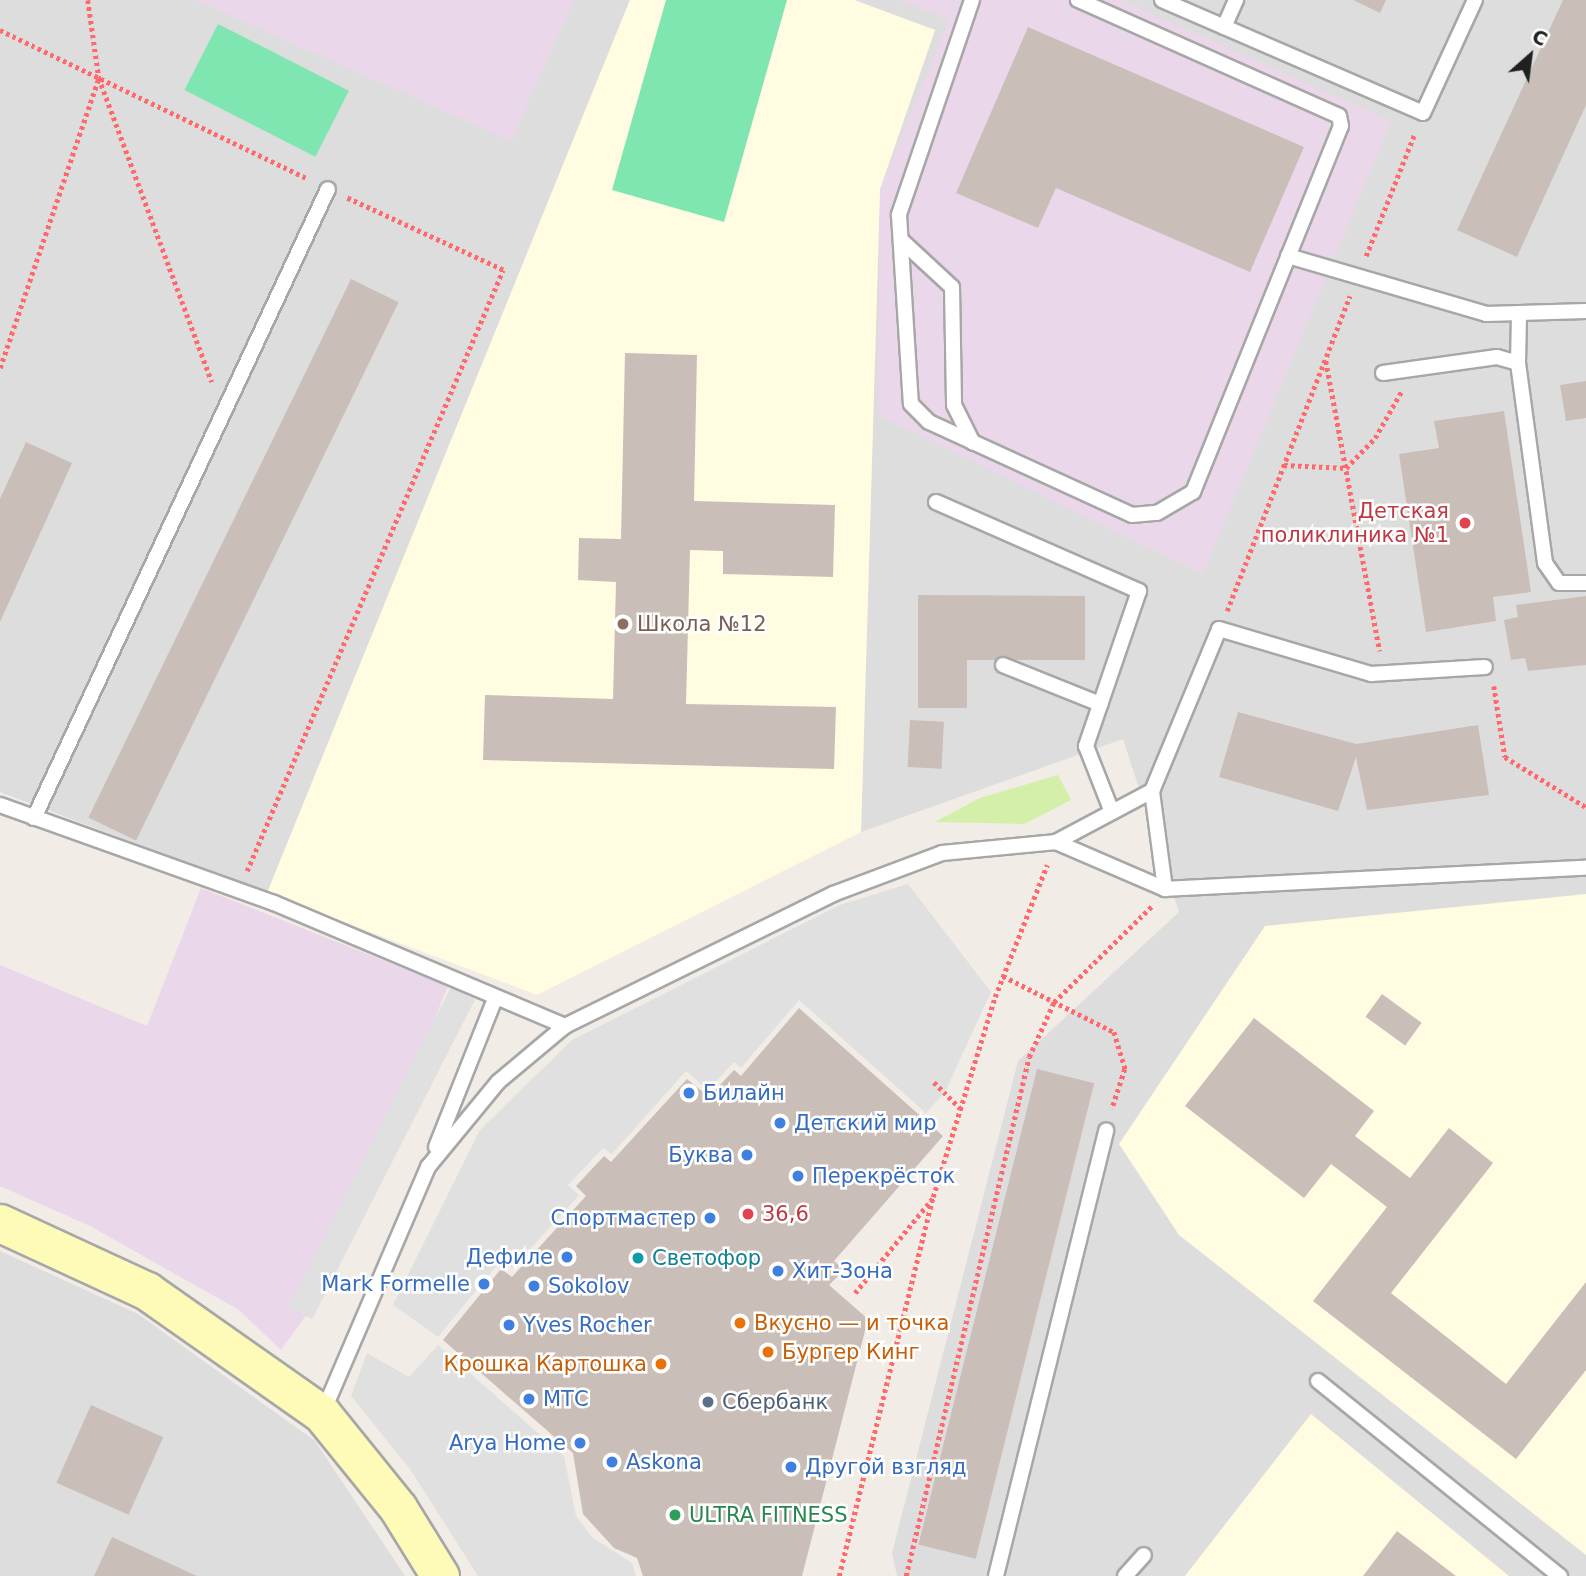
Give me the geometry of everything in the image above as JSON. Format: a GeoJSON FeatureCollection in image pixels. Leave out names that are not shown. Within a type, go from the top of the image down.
{"type":"FeatureCollection","features":[{"type":"Feature","properties":{"kind":"street"},"geometry":{"type":"LineString","coordinates":[[0,1223],[147,1291],[322,1414],[398,1508],[440,1576]]}},
{"type":"Feature","properties":{"kind":"lane"},"geometry":{"type":"LineString","coordinates":[[972,0],[899,215],[911,404],[929,422],[1132,515],[1183,503],[1341,126],[1339,116],[1078,0]]}},
{"type":"Feature","properties":{"kind":"lane"},"geometry":{"type":"LineString","coordinates":[[1162,0],[1423,113],[1475,0]]}},
{"type":"Feature","properties":{"kind":"lane"},"geometry":{"type":"LineString","coordinates":[[1224,27],[1236,0]]}},
{"type":"Feature","properties":{"kind":"lane"},"geometry":{"type":"LineString","coordinates":[[34,818],[328,189]]}},
{"type":"Feature","properties":{"kind":"lane"},"geometry":{"type":"LineString","coordinates":[[901,240],[953,287],[954,405],[972,443]]}},
{"type":"Feature","properties":{"kind":"lane"},"geometry":{"type":"LineString","coordinates":[[1288,256],[1357,281],[1486,314],[1586,311]]}},
{"type":"Feature","properties":{"kind":"lane"},"geometry":{"type":"LineString","coordinates":[[1519,314],[1518,363],[1545,563],[1559,583],[1586,583]]}},
{"type":"Feature","properties":{"kind":"lane"},"geometry":{"type":"LineString","coordinates":[[1383,373],[1497,357],[1518,363]]}},
{"type":"Feature","properties":{"kind":"lane"},"geometry":{"type":"LineString","coordinates":[[936,502],[1139,591],[1086,746],[1112,812]]}},
{"type":"Feature","properties":{"kind":"lane"},"geometry":{"type":"LineString","coordinates":[[1165,889],[1152,791],[1219,629],[1384,673],[1485,667]]}},
{"type":"Feature","properties":{"kind":"lane"},"geometry":{"type":"LineString","coordinates":[[1003,665],[1100,704]]}},
{"type":"Feature","properties":{"kind":"lane"},"geometry":{"type":"LineString","coordinates":[[428,1167],[498,1082],[565,1026],[833,894],[942,853],[1056,842],[1152,791]]}},
{"type":"Feature","properties":{"kind":"lane"},"geometry":{"type":"LineString","coordinates":[[0,806],[238,891],[565,1026]]}},
{"type":"Feature","properties":{"kind":"lane"},"geometry":{"type":"LineString","coordinates":[[1056,842],[1165,889],[1586,868]]}},
{"type":"Feature","properties":{"kind":"lane"},"geometry":{"type":"LineString","coordinates":[[322,1414],[428,1167],[495,999]]}},
{"type":"Feature","properties":{"kind":"lane"},"geometry":{"type":"LineString","coordinates":[[996,1576],[1106,1130]]}},
{"type":"Feature","properties":{"kind":"lane"},"geometry":{"type":"LineString","coordinates":[[1318,1381],[1560,1576]]}},
{"type":"Feature","properties":{"kind":"lane"},"geometry":{"type":"LineString","coordinates":[[1125,1576],[1144,1555]]}},
{"type":"Feature","properties":{"kind":"path"},"geometry":{"type":"LineString","coordinates":[[88,0],[99,78],[223,413]]}},
{"type":"Feature","properties":{"kind":"path"},"geometry":{"type":"LineString","coordinates":[[0,30],[328,189],[503,270],[238,891]]}},
{"type":"Feature","properties":{"kind":"path"},"geometry":{"type":"LineString","coordinates":[[0,368],[99,78]]}},
{"type":"Feature","properties":{"kind":"path"},"geometry":{"type":"LineString","coordinates":[[1219,629],[1423,113]]}},
{"type":"Feature","properties":{"kind":"path"},"geometry":{"type":"LineString","coordinates":[[1326,359],[1384,673]]}},
{"type":"Feature","properties":{"kind":"path"},"geometry":{"type":"LineString","coordinates":[[1284,465],[1346,468],[1375,438],[1415,368]]}},
{"type":"Feature","properties":{"kind":"path"},"geometry":{"type":"LineString","coordinates":[[1485,667],[1492,673],[1505,757],[1586,807]]}},
{"type":"Feature","properties":{"kind":"path"},"geometry":{"type":"LineString","coordinates":[[839,1576],[933,1197],[1003,976],[1056,842]]}},
{"type":"Feature","properties":{"kind":"path"},"geometry":{"type":"LineString","coordinates":[[906,1576],[1029,1057],[1054,1002],[1139,924],[1165,889]]}},
{"type":"Feature","properties":{"kind":"path"},"geometry":{"type":"LineString","coordinates":[[1003,976],[1114,1032],[1125,1069],[1106,1130]]}},
{"type":"Feature","properties":{"kind":"path"},"geometry":{"type":"LineString","coordinates":[[934,1082],[961,1109]]}},
{"type":"Feature","properties":{"kind":"path"},"geometry":{"type":"LineString","coordinates":[[855,1293],[933,1197]]}},
{"type":"Feature","properties":{"kind":"shaded area"},"geometry":{"type":"Polygon","coordinates":[[[0,0],[630,0],[267,893],[0,792],[0,0]]]}},
{"type":"Feature","properties":{"kind":"shaded area"},"geometry":{"type":"Polygon","coordinates":[[[196,0],[574,0],[511,141],[196,0]]]}},
{"type":"Feature","properties":{"kind":"shaded area","name":"Школа №12"},"geometry":{"type":"Polygon","coordinates":[[[630,0],[854,0],[935,30],[880,189],[861,832],[537,995],[267,893],[630,0]]]}},
{"type":"Feature","properties":{"kind":"shaded area"},"geometry":{"type":"Polygon","coordinates":[[[854,0],[1586,0],[1586,1576],[897,1576],[892,1553],[1018,1061],[1179,912],[1123,739],[861,832],[880,189],[935,30],[854,0]]]}},
{"type":"Feature","properties":{"kind":"shaded area"},"geometry":{"type":"Polygon","coordinates":[[[901,0],[1121,0],[1391,121],[1203,574],[878,415],[880,189],[949,20],[901,0]]]}},
{"type":"Feature","properties":{"kind":"shaded area"},"geometry":{"type":"Polygon","coordinates":[[[908,884],[991,992],[945,1092],[926,1113],[799,1000],[741,1068],[734,1062],[708,1090],[686,1071],[612,1154],[603,1148],[568,1185],[579,1195],[513,1268],[501,1260],[438,1337],[393,1305],[480,1130],[572,1040],[840,905],[908,884]]]}},
{"type":"Feature","properties":{"kind":"shaded area"},"geometry":{"type":"Polygon","coordinates":[[[201,888],[448,986],[322,1293],[281,1350],[239,1310],[90,1226],[0,1186],[0,965],[147,1026],[201,888]]]}},
{"type":"Feature","properties":{"kind":"shaded area"},"geometry":{"type":"Polygon","coordinates":[[[1586,894],[1586,1555],[1179,1235],[1119,1144],[1265,926],[1586,894]]]}},
{"type":"Feature","properties":{"kind":"shaded area"},"geometry":{"type":"Polygon","coordinates":[[[451,987],[475,999],[312,1319],[288,1307],[451,987]]]}},
{"type":"Feature","properties":{"kind":"shaded area"},"geometry":{"type":"Polygon","coordinates":[[[0,1251],[138,1314],[315,1441],[405,1576],[0,1576],[0,1251]]]}},
{"type":"Feature","properties":{"kind":"shaded area"},"geometry":{"type":"Polygon","coordinates":[[[438,1345],[564,1456],[576,1516],[593,1538],[632,1563],[636,1576],[478,1576],[410,1469],[351,1396],[367,1353],[409,1377],[438,1345]]]}},
{"type":"Feature","properties":{"kind":"shaded area"},"geometry":{"type":"Polygon","coordinates":[[[1311,1414],[1509,1576],[1185,1576],[1311,1414]]]}},
{"type":"Feature","properties":{"kind":"green space"},"geometry":{"type":"Polygon","coordinates":[[[666,0],[787,0],[724,222],[612,190],[666,0]]]}},
{"type":"Feature","properties":{"kind":"green space"},"geometry":{"type":"Polygon","coordinates":[[[218,24],[349,91],[315,157],[184,90],[218,24]]]}},
{"type":"Feature","properties":{"kind":"green space"},"geometry":{"type":"Polygon","coordinates":[[[1058,775],[1071,800],[1024,824],[935,822],[980,798],[1058,775]]]}},
{"type":"Feature","properties":{"kind":"building"},"geometry":{"type":"Polygon","coordinates":[[[1353,0],[1386,0],[1380,13],[1353,0]]]}},
{"type":"Feature","properties":{"kind":"building"},"geometry":{"type":"Polygon","coordinates":[[[1563,0],[1586,0],[1586,105],[1517,257],[1457,230],[1563,0]]]}},
{"type":"Feature","properties":{"kind":"building"},"geometry":{"type":"Polygon","coordinates":[[[1028,27],[1304,147],[1250,272],[1056,188],[1038,228],[956,193],[1028,27]]]}},
{"type":"Feature","properties":{"kind":"building"},"geometry":{"type":"Polygon","coordinates":[[[351,279],[399,302],[136,841],[88,817],[351,279]]]}},
{"type":"Feature","properties":{"kind":"building"},"geometry":{"type":"Polygon","coordinates":[[[625,353],[697,355],[694,501],[835,505],[833,577],[723,574],[723,551],[690,550],[686,704],[836,707],[834,769],[483,760],[485,695],[613,699],[616,582],[578,580],[579,538],[621,539],[625,353]]]}},
{"type":"Feature","properties":{"kind":"building"},"geometry":{"type":"Polygon","coordinates":[[[1586,381],[1586,418],[1566,421],[1560,385],[1586,381]]]}},
{"type":"Feature","properties":{"kind":"building","name":"Детская поликлиника №1"},"geometry":{"type":"Polygon","coordinates":[[[1504,411],[1531,592],[1493,597],[1496,621],[1426,632],[1399,454],[1439,448],[1434,421],[1504,411]]]}},
{"type":"Feature","properties":{"kind":"building"},"geometry":{"type":"Polygon","coordinates":[[[26,442],[72,463],[0,622],[0,499],[26,442]]]}},
{"type":"Feature","properties":{"kind":"building"},"geometry":{"type":"Polygon","coordinates":[[[918,595],[1085,596],[1085,660],[967,660],[967,708],[918,708],[918,595]]]}},
{"type":"Feature","properties":{"kind":"building"},"geometry":{"type":"Polygon","coordinates":[[[1586,596],[1586,665],[1528,671],[1525,658],[1511,660],[1504,620],[1518,617],[1516,605],[1586,596]]]}},
{"type":"Feature","properties":{"kind":"building"},"geometry":{"type":"Polygon","coordinates":[[[1238,712],[1356,744],[1478,725],[1489,795],[1367,810],[1356,757],[1338,811],[1219,777],[1238,712]]]}},
{"type":"Feature","properties":{"kind":"building"},"geometry":{"type":"Polygon","coordinates":[[[910,720],[944,722],[941,769],[908,767],[910,720]]]}},
{"type":"Feature","properties":{"kind":"building"},"geometry":{"type":"Polygon","coordinates":[[[1382,994],[1422,1023],[1405,1045],[1366,1017],[1382,994]]]}},
{"type":"Feature","properties":{"kind":"building","name":"Светофор"},"geometry":{"type":"Polygon","coordinates":[[[799,1008],[943,1136],[834,1261],[844,1270],[829,1285],[868,1319],[802,1576],[643,1576],[637,1558],[614,1548],[583,1514],[573,1453],[443,1340],[501,1269],[512,1277],[586,1196],[576,1186],[604,1156],[611,1162],[687,1079],[709,1097],[734,1070],[741,1076],[799,1008]]]}},
{"type":"Feature","properties":{"kind":"building"},"geometry":{"type":"Polygon","coordinates":[[[1254,1018],[1374,1111],[1355,1136],[1410,1178],[1449,1128],[1493,1163],[1391,1293],[1506,1384],[1586,1282],[1586,1370],[1516,1459],[1313,1301],[1387,1207],[1331,1164],[1304,1198],[1185,1106],[1254,1018]]]}},
{"type":"Feature","properties":{"kind":"building"},"geometry":{"type":"Polygon","coordinates":[[[1037,1069],[1094,1083],[976,1559],[918,1544],[1037,1069]]]}},
{"type":"Feature","properties":{"kind":"building"},"geometry":{"type":"Polygon","coordinates":[[[91,1405],[163,1437],[129,1515],[56,1483],[91,1405]]]}},
{"type":"Feature","properties":{"kind":"building"},"geometry":{"type":"Polygon","coordinates":[[[1397,1531],[1456,1576],[1363,1576],[1397,1531]]]}},
{"type":"Feature","properties":{"kind":"building"},"geometry":{"type":"Polygon","coordinates":[[[112,1537],[197,1576],[94,1576],[112,1537]]]}},
{"type":"Feature","properties":{"kind":"place","name":"Детская поликлиника №1"},"geometry":{"type":"Point","coordinates":[1465,523]}},
{"type":"Feature","properties":{"kind":"place","name":"Школа №12"},"geometry":{"type":"Point","coordinates":[623,624]}},
{"type":"Feature","properties":{"kind":"place","name":"Билайн"},"geometry":{"type":"Point","coordinates":[689,1093]}},
{"type":"Feature","properties":{"kind":"place","name":"Детский мир"},"geometry":{"type":"Point","coordinates":[780,1123]}},
{"type":"Feature","properties":{"kind":"place","name":"Буква"},"geometry":{"type":"Point","coordinates":[747,1155]}},
{"type":"Feature","properties":{"kind":"place","name":"Перекрёсток"},"geometry":{"type":"Point","coordinates":[798,1176]}},
{"type":"Feature","properties":{"kind":"place","name":"36,6"},"geometry":{"type":"Point","coordinates":[748,1214]}},
{"type":"Feature","properties":{"kind":"place","name":"Спортмастер"},"geometry":{"type":"Point","coordinates":[710,1218]}},
{"type":"Feature","properties":{"kind":"place","name":"Дефиле"},"geometry":{"type":"Point","coordinates":[567,1257]}},
{"type":"Feature","properties":{"kind":"place","name":"Светофор"},"geometry":{"type":"Point","coordinates":[638,1258]}},
{"type":"Feature","properties":{"kind":"place","name":"Хит-Зона"},"geometry":{"type":"Point","coordinates":[778,1271]}},
{"type":"Feature","properties":{"kind":"place","name":"Mark Formelle"},"geometry":{"type":"Point","coordinates":[484,1284]}},
{"type":"Feature","properties":{"kind":"place","name":"Sokolov"},"geometry":{"type":"Point","coordinates":[534,1286]}},
{"type":"Feature","properties":{"kind":"place","name":"Вкусно — и точка"},"geometry":{"type":"Point","coordinates":[740,1323]}},
{"type":"Feature","properties":{"kind":"place","name":"Yves Rocher"},"geometry":{"type":"Point","coordinates":[509,1325]}},
{"type":"Feature","properties":{"kind":"place","name":"Бургер Кинг"},"geometry":{"type":"Point","coordinates":[768,1352]}},
{"type":"Feature","properties":{"kind":"place","name":"Крошка Картошка"},"geometry":{"type":"Point","coordinates":[661,1364]}},
{"type":"Feature","properties":{"kind":"place","name":"МТС"},"geometry":{"type":"Point","coordinates":[529,1399]}},
{"type":"Feature","properties":{"kind":"place","name":"Сбербанк"},"geometry":{"type":"Point","coordinates":[708,1402]}},
{"type":"Feature","properties":{"kind":"place","name":"Arya Home"},"geometry":{"type":"Point","coordinates":[580,1443]}},
{"type":"Feature","properties":{"kind":"place","name":"Askona"},"geometry":{"type":"Point","coordinates":[612,1462]}},
{"type":"Feature","properties":{"kind":"place","name":"Другой взгляд"},"geometry":{"type":"Point","coordinates":[791,1467]}},
{"type":"Feature","properties":{"kind":"place","name":"ULTRA FITNESS"},"geometry":{"type":"Point","coordinates":[675,1515]}}]}
